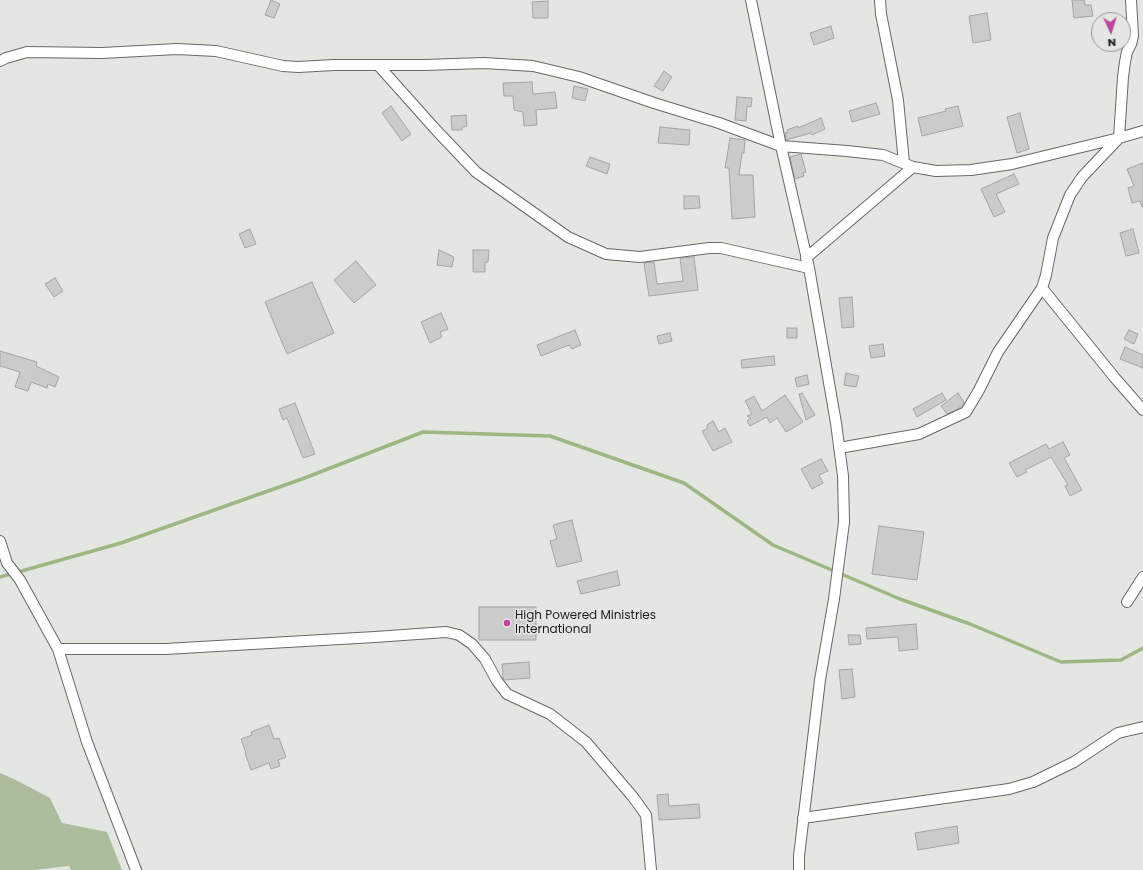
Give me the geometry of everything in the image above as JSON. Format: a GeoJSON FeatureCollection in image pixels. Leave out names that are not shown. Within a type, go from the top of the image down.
{"type":"FeatureCollection","features":[{"type":"Feature","properties":{"kind":"street"},"geometry":{"type":"LineString","coordinates":[[752,0],[781,146],[807,263],[836,422],[842,476],[844,522],[834,599],[820,680],[798,870]]}},
{"type":"Feature","properties":{"kind":"street"},"geometry":{"type":"LineString","coordinates":[[880,0],[881,14],[909,165]]}},
{"type":"Feature","properties":{"kind":"street"},"geometry":{"type":"LineString","coordinates":[[839,448],[919,434],[966,412],[998,352],[1042,288],[1053,238],[1070,195],[1082,177],[1119,138],[1125,62],[1133,36],[1131,0]]}},
{"type":"Feature","properties":{"kind":"street"},"geometry":{"type":"LineString","coordinates":[[0,61],[27,52],[102,53],[177,49],[216,51],[283,66],[298,67],[484,63],[533,66],[579,77],[654,103],[719,123],[781,146],[883,155],[909,165],[936,171],[971,170],[1012,164],[1143,131]]}},
{"type":"Feature","properties":{"kind":"street"},"geometry":{"type":"LineString","coordinates":[[378,65],[476,172],[568,237],[606,254],[640,257],[709,248],[721,248],[807,263]]}},
{"type":"Feature","properties":{"kind":"street"},"geometry":{"type":"LineString","coordinates":[[807,263],[909,165]]}},
{"type":"Feature","properties":{"kind":"street"},"geometry":{"type":"LineString","coordinates":[[1042,288],[1143,410]]}},
{"type":"Feature","properties":{"kind":"street"},"geometry":{"type":"LineString","coordinates":[[0,541],[7,563],[20,580],[58,649],[87,742],[136,870]]}},
{"type":"Feature","properties":{"kind":"street"},"geometry":{"type":"LineString","coordinates":[[1127,602],[1143,577]]}},
{"type":"Feature","properties":{"kind":"street"},"geometry":{"type":"LineString","coordinates":[[58,649],[165,649],[367,638],[446,632],[459,635],[472,644],[485,659],[497,681],[507,694],[550,714],[586,742],[632,797],[646,815],[651,870]]}},
{"type":"Feature","properties":{"kind":"street"},"geometry":{"type":"LineString","coordinates":[[803,818],[1009,789],[1032,782],[1074,762],[1118,732],[1143,727]]}},
{"type":"Feature","properties":{"kind":"green space"},"geometry":{"type":"Polygon","coordinates":[[[0,773],[50,798],[62,823],[107,832],[122,870],[71,870],[69,866],[34,870],[0,870],[0,773]]]}},
{"type":"Feature","properties":{"kind":"building"},"geometry":{"type":"Polygon","coordinates":[[[271,0],[280,4],[274,18],[265,15],[271,0]]]}},
{"type":"Feature","properties":{"kind":"building"},"geometry":{"type":"Polygon","coordinates":[[[1072,0],[1084,0],[1085,5],[1091,5],[1092,12],[1091,12],[1091,16],[1074,18],[1072,0]]]}},
{"type":"Feature","properties":{"kind":"building"},"geometry":{"type":"Polygon","coordinates":[[[548,1],[548,18],[533,18],[532,2],[548,1]]]}},
{"type":"Feature","properties":{"kind":"building"},"geometry":{"type":"Polygon","coordinates":[[[987,13],[991,40],[973,43],[969,16],[987,13]]]}},
{"type":"Feature","properties":{"kind":"building"},"geometry":{"type":"Polygon","coordinates":[[[831,26],[834,38],[814,45],[810,33],[831,26]]]}},
{"type":"Feature","properties":{"kind":"building"},"geometry":{"type":"Polygon","coordinates":[[[664,71],[672,77],[663,91],[654,86],[664,71]]]}},
{"type":"Feature","properties":{"kind":"building"},"geometry":{"type":"Polygon","coordinates":[[[532,82],[533,94],[555,92],[557,108],[536,110],[537,125],[524,126],[523,112],[514,110],[513,96],[504,96],[503,83],[532,82]]]}},
{"type":"Feature","properties":{"kind":"building"},"geometry":{"type":"Polygon","coordinates":[[[574,86],[588,89],[585,101],[572,98],[574,86]]]}},
{"type":"Feature","properties":{"kind":"building"},"geometry":{"type":"Polygon","coordinates":[[[737,97],[752,98],[751,107],[747,106],[746,121],[735,120],[737,97]]]}},
{"type":"Feature","properties":{"kind":"building"},"geometry":{"type":"Polygon","coordinates":[[[876,103],[880,114],[852,122],[849,111],[876,103]]]}},
{"type":"Feature","properties":{"kind":"building"},"geometry":{"type":"Polygon","coordinates":[[[391,106],[411,134],[402,141],[382,113],[391,106]]]}},
{"type":"Feature","properties":{"kind":"building"},"geometry":{"type":"Polygon","coordinates":[[[958,106],[963,126],[922,136],[918,118],[946,111],[945,109],[958,106]]]}},
{"type":"Feature","properties":{"kind":"building"},"geometry":{"type":"Polygon","coordinates":[[[1020,113],[1029,149],[1017,153],[1007,117],[1020,113]]]}},
{"type":"Feature","properties":{"kind":"building"},"geometry":{"type":"Polygon","coordinates":[[[466,115],[467,126],[462,127],[462,130],[452,130],[451,116],[466,115]]]}},
{"type":"Feature","properties":{"kind":"building"},"geometry":{"type":"Polygon","coordinates":[[[821,118],[825,129],[812,135],[811,133],[786,140],[785,133],[788,132],[787,130],[798,126],[798,128],[821,118]]]}},
{"type":"Feature","properties":{"kind":"building"},"geometry":{"type":"Polygon","coordinates":[[[660,127],[690,130],[689,145],[658,143],[660,127]]]}},
{"type":"Feature","properties":{"kind":"building"},"geometry":{"type":"Polygon","coordinates":[[[730,138],[745,140],[744,153],[742,153],[739,175],[753,175],[755,217],[732,219],[729,168],[725,168],[730,138]]]}},
{"type":"Feature","properties":{"kind":"building"},"geometry":{"type":"Polygon","coordinates":[[[801,154],[806,172],[803,173],[804,176],[795,179],[790,157],[801,154]]]}},
{"type":"Feature","properties":{"kind":"building"},"geometry":{"type":"Polygon","coordinates":[[[590,157],[610,164],[607,174],[586,166],[590,157]]]}},
{"type":"Feature","properties":{"kind":"building"},"geometry":{"type":"Polygon","coordinates":[[[1143,163],[1142,207],[1140,201],[1132,203],[1128,188],[1134,186],[1127,169],[1143,163]]]}},
{"type":"Feature","properties":{"kind":"building"},"geometry":{"type":"Polygon","coordinates":[[[1014,174],[1019,184],[996,194],[1005,212],[994,217],[981,189],[1014,174]]]}},
{"type":"Feature","properties":{"kind":"building"},"geometry":{"type":"Polygon","coordinates":[[[684,196],[699,196],[700,208],[684,209],[684,196]]]}},
{"type":"Feature","properties":{"kind":"building"},"geometry":{"type":"Polygon","coordinates":[[[250,229],[256,244],[245,248],[239,234],[250,229]]]}},
{"type":"Feature","properties":{"kind":"building"},"geometry":{"type":"Polygon","coordinates":[[[1133,229],[1139,253],[1126,256],[1120,233],[1133,229]]]}},
{"type":"Feature","properties":{"kind":"building"},"geometry":{"type":"Polygon","coordinates":[[[439,250],[454,257],[452,267],[437,265],[439,250]]]}},
{"type":"Feature","properties":{"kind":"building"},"geometry":{"type":"Polygon","coordinates":[[[473,250],[489,250],[488,262],[485,262],[485,272],[473,272],[473,250]]]}},
{"type":"Feature","properties":{"kind":"building"},"geometry":{"type":"Polygon","coordinates":[[[694,257],[698,290],[649,296],[644,263],[654,262],[657,284],[683,281],[680,258],[694,257]]]}},
{"type":"Feature","properties":{"kind":"building"},"geometry":{"type":"Polygon","coordinates":[[[356,261],[376,285],[354,303],[334,280],[356,261]]]}},
{"type":"Feature","properties":{"kind":"building"},"geometry":{"type":"Polygon","coordinates":[[[55,278],[63,291],[54,297],[45,284],[55,278]]]}},
{"type":"Feature","properties":{"kind":"building"},"geometry":{"type":"Polygon","coordinates":[[[312,282],[334,333],[287,354],[265,302],[312,282]]]}},
{"type":"Feature","properties":{"kind":"building"},"geometry":{"type":"Polygon","coordinates":[[[852,297],[854,327],[842,328],[839,298],[852,297]]]}},
{"type":"Feature","properties":{"kind":"building"},"geometry":{"type":"Polygon","coordinates":[[[441,313],[448,329],[440,332],[442,337],[430,343],[421,322],[441,313]]]}},
{"type":"Feature","properties":{"kind":"building"},"geometry":{"type":"Polygon","coordinates":[[[787,328],[797,328],[797,338],[787,338],[787,328]]]}},
{"type":"Feature","properties":{"kind":"building"},"geometry":{"type":"Polygon","coordinates":[[[575,330],[581,345],[572,349],[569,345],[541,356],[537,345],[575,330]]]}},
{"type":"Feature","properties":{"kind":"building"},"geometry":{"type":"Polygon","coordinates":[[[1129,330],[1138,334],[1134,344],[1124,339],[1129,330]]]}},
{"type":"Feature","properties":{"kind":"building"},"geometry":{"type":"Polygon","coordinates":[[[670,333],[672,341],[659,344],[657,336],[670,333]]]}},
{"type":"Feature","properties":{"kind":"building"},"geometry":{"type":"Polygon","coordinates":[[[883,344],[885,356],[871,358],[869,346],[883,344]]]}},
{"type":"Feature","properties":{"kind":"building"},"geometry":{"type":"Polygon","coordinates":[[[1125,347],[1143,355],[1143,368],[1120,359],[1125,347]]]}},
{"type":"Feature","properties":{"kind":"building"},"geometry":{"type":"Polygon","coordinates":[[[0,351],[37,362],[36,366],[59,377],[55,387],[48,384],[47,388],[31,382],[28,391],[15,387],[20,372],[0,366],[0,351]]]}},
{"type":"Feature","properties":{"kind":"building"},"geometry":{"type":"Polygon","coordinates":[[[774,356],[775,365],[742,368],[741,360],[774,356]]]}},
{"type":"Feature","properties":{"kind":"building"},"geometry":{"type":"Polygon","coordinates":[[[846,373],[859,376],[856,387],[844,385],[846,373]]]}},
{"type":"Feature","properties":{"kind":"building"},"geometry":{"type":"Polygon","coordinates":[[[807,375],[809,384],[797,387],[795,378],[807,375]]]}},
{"type":"Feature","properties":{"kind":"building"},"geometry":{"type":"Polygon","coordinates":[[[802,393],[815,415],[806,420],[799,394],[802,393]]]}},
{"type":"Feature","properties":{"kind":"building"},"geometry":{"type":"Polygon","coordinates":[[[942,393],[946,400],[917,417],[913,409],[942,393]]]}},
{"type":"Feature","properties":{"kind":"building"},"geometry":{"type":"Polygon","coordinates":[[[958,393],[964,402],[963,405],[947,414],[941,406],[958,393]]]}},
{"type":"Feature","properties":{"kind":"building"},"geometry":{"type":"Polygon","coordinates":[[[785,395],[803,422],[786,432],[777,418],[770,423],[767,417],[750,426],[747,421],[751,418],[747,416],[752,414],[745,401],[754,396],[762,411],[785,395]]]}},
{"type":"Feature","properties":{"kind":"building"},"geometry":{"type":"Polygon","coordinates":[[[295,403],[315,454],[303,458],[287,418],[283,420],[279,409],[295,403]]]}},
{"type":"Feature","properties":{"kind":"building"},"geometry":{"type":"Polygon","coordinates":[[[713,421],[719,432],[725,428],[732,442],[713,451],[702,431],[707,429],[707,425],[713,421]]]}},
{"type":"Feature","properties":{"kind":"building"},"geometry":{"type":"Polygon","coordinates":[[[1063,442],[1070,455],[1064,458],[1082,490],[1070,496],[1065,486],[1068,485],[1051,457],[1025,470],[1027,472],[1017,477],[1009,463],[1046,444],[1049,449],[1063,442]]]}},
{"type":"Feature","properties":{"kind":"building"},"geometry":{"type":"Polygon","coordinates":[[[821,459],[828,471],[819,475],[823,483],[812,489],[801,469],[821,459]]]}},
{"type":"Feature","properties":{"kind":"building"},"geometry":{"type":"Polygon","coordinates":[[[572,520],[582,561],[557,567],[550,541],[557,539],[553,525],[572,520]]]}},
{"type":"Feature","properties":{"kind":"building"},"geometry":{"type":"Polygon","coordinates":[[[879,526],[924,532],[917,580],[872,574],[879,526]]]}},
{"type":"Feature","properties":{"kind":"building"},"geometry":{"type":"Polygon","coordinates":[[[617,571],[620,585],[581,594],[577,581],[617,571]]]}},
{"type":"Feature","properties":{"kind":"building","name":"High Powered Ministries International"},"geometry":{"type":"Polygon","coordinates":[[[479,607],[536,607],[536,640],[479,640],[479,607]]]}},
{"type":"Feature","properties":{"kind":"building"},"geometry":{"type":"Polygon","coordinates":[[[916,624],[918,649],[899,651],[898,637],[867,639],[866,628],[916,624]]]}},
{"type":"Feature","properties":{"kind":"building"},"geometry":{"type":"Polygon","coordinates":[[[848,635],[860,635],[861,644],[849,645],[848,635]]]}},
{"type":"Feature","properties":{"kind":"building"},"geometry":{"type":"Polygon","coordinates":[[[529,662],[530,678],[504,680],[502,664],[529,662]]]}},
{"type":"Feature","properties":{"kind":"building"},"geometry":{"type":"Polygon","coordinates":[[[852,669],[855,697],[842,699],[839,670],[852,669]]]}},
{"type":"Feature","properties":{"kind":"building"},"geometry":{"type":"Polygon","coordinates":[[[269,725],[274,739],[279,738],[286,757],[278,760],[280,766],[271,769],[269,763],[251,770],[241,739],[252,735],[251,732],[269,725]]]}},
{"type":"Feature","properties":{"kind":"building"},"geometry":{"type":"Polygon","coordinates":[[[668,794],[669,806],[699,804],[700,818],[659,820],[657,795],[668,794]]]}},
{"type":"Feature","properties":{"kind":"building"},"geometry":{"type":"Polygon","coordinates":[[[957,826],[959,843],[918,850],[915,833],[957,826]]]}},
{"type":"Feature","properties":{"kind":"waterway"},"geometry":{"type":"LineString","coordinates":[[0,577],[121,543],[302,479],[423,432],[550,436],[684,483],[773,545],[900,599],[970,624],[1061,662],[1121,660],[1143,648]]}},
{"type":"Feature","properties":{"kind":"place","name":"High Powered Ministries International"},"geometry":{"type":"Point","coordinates":[507,623]}}]}
